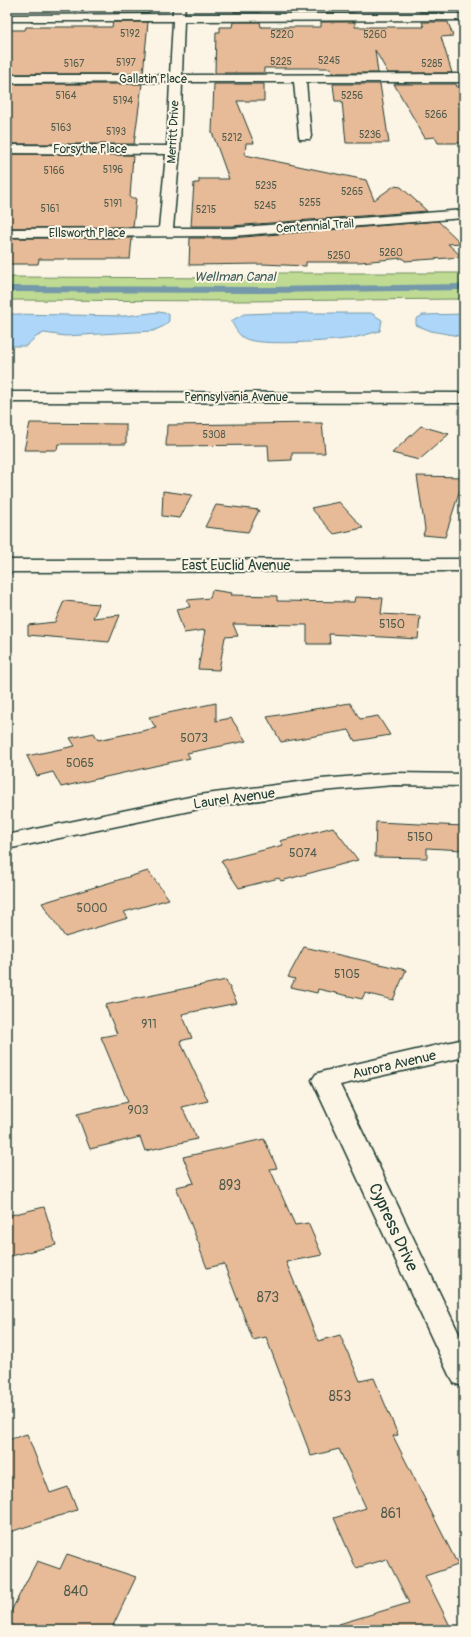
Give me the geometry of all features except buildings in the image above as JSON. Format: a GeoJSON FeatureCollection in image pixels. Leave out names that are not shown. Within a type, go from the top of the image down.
{"type":"FeatureCollection","features":[{"type":"Feature","properties":{"kind":"street"},"geometry":{"type":"LineString","coordinates":[[7,18],[179,12],[296,12],[464,17]]}},
{"type":"Feature","properties":{"kind":"street","name":"Merritt Drive"},"geometry":{"type":"LineString","coordinates":[[166,232],[179,12]]}},
{"type":"Feature","properties":{"kind":"street"},"geometry":{"type":"LineString","coordinates":[[300,78],[305,136]]}},
{"type":"Feature","properties":{"kind":"street","name":"Gallatin Place"},"geometry":{"type":"LineString","coordinates":[[7,79],[464,78]]}},
{"type":"Feature","properties":{"kind":"street","name":"Forsythe Place"},"geometry":{"type":"LineString","coordinates":[[7,149],[172,150]]}},
{"type":"Feature","properties":{"kind":"street","name":"Centennial Trail"},"geometry":{"type":"LineString","coordinates":[[166,232],[260,230],[464,214]]}},
{"type":"Feature","properties":{"kind":"street","name":"Ellsworth Place"},"geometry":{"type":"LineString","coordinates":[[7,233],[166,232]]}},
{"type":"Feature","properties":{"kind":"street","name":"Pennsylvania Avenue"},"geometry":{"type":"LineString","coordinates":[[7,397],[464,398]]}},
{"type":"Feature","properties":{"kind":"street","name":"East Euclid Avenue"},"geometry":{"type":"LineString","coordinates":[[7,566],[464,565]]}},
{"type":"Feature","properties":{"kind":"street","name":"Laurel Avenue"},"geometry":{"type":"LineString","coordinates":[[7,842],[199,802],[300,788],[394,779],[464,780]]}},
{"type":"Feature","properties":{"kind":"street","name":"Aurora Avenue"},"geometry":{"type":"LineString","coordinates":[[325,1080],[464,1048]]}},
{"type":"Feature","properties":{"kind":"street","name":"Cypress Drive"},"geometry":{"type":"LineString","coordinates":[[325,1080],[464,1374]]}},
{"type":"Feature","properties":{"kind":"green space"},"geometry":{"type":"Polygon","coordinates":[[[267,273],[464,273],[464,299],[245,301],[7,300],[7,277],[244,278],[267,273]]]}},
{"type":"Feature","properties":{"kind":"water"},"geometry":{"type":"Polygon","coordinates":[[[159,312],[169,314],[169,321],[164,326],[153,331],[65,336],[44,333],[36,337],[26,346],[7,346],[7,315],[11,314],[125,316],[159,312]]]}},
{"type":"Feature","properties":{"kind":"water"},"geometry":{"type":"Polygon","coordinates":[[[371,313],[382,320],[380,331],[353,338],[330,341],[280,343],[252,341],[244,338],[238,333],[231,321],[244,314],[371,313]]]}},
{"type":"Feature","properties":{"kind":"water"},"geometry":{"type":"Polygon","coordinates":[[[464,314],[464,337],[431,331],[416,325],[416,319],[423,315],[464,314]]]}},
{"type":"Feature","properties":{"kind":"waterway","name":"Wellman Canal"},"geometry":{"type":"LineString","coordinates":[[7,289],[266,290],[464,287]]}}]}
